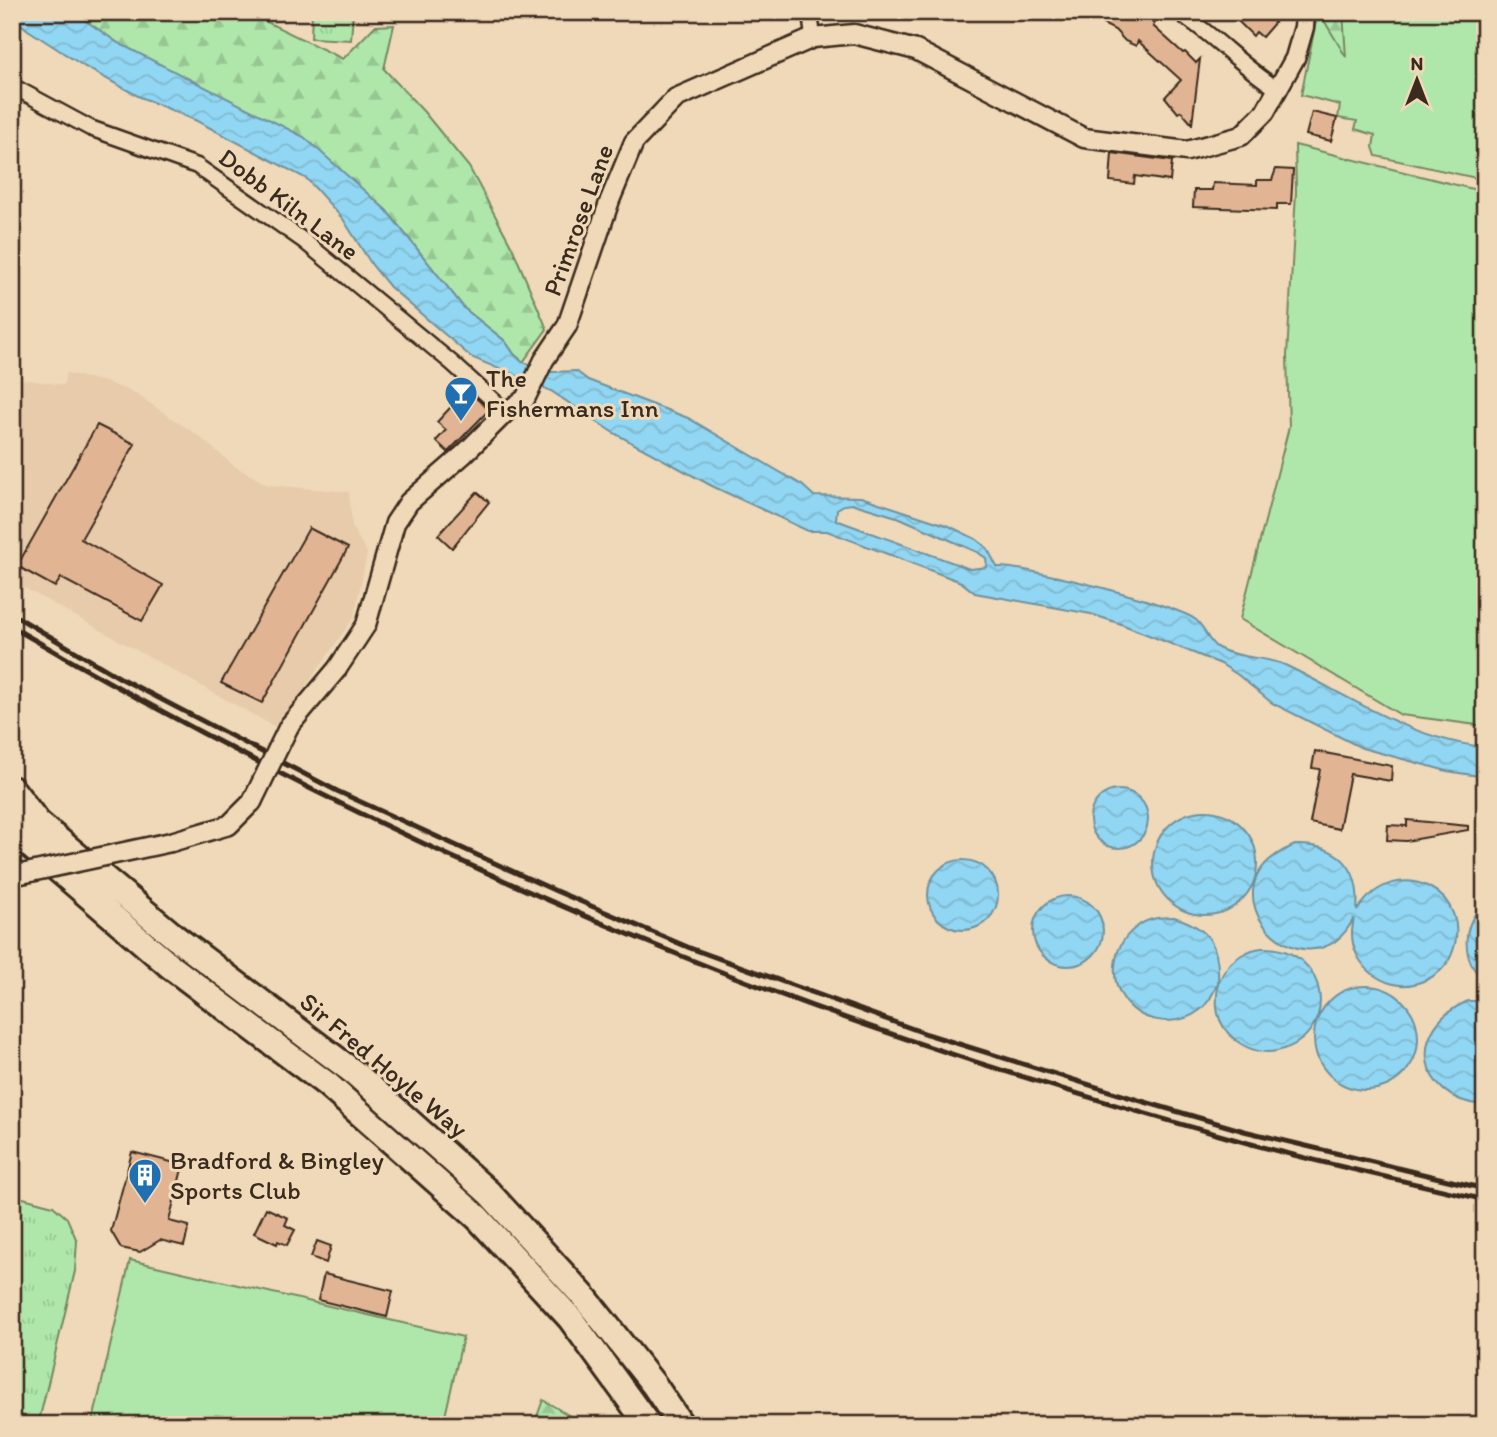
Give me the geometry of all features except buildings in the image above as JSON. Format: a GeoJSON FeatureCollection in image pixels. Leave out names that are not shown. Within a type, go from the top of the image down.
{"type":"FeatureCollection","features":[{"type":"Feature","properties":{"kind":"highway","name":"Sir Fred Hoyle Way"},"geometry":{"type":"LineString","coordinates":[[12,789],[38,823],[176,938],[356,1074],[489,1193],[585,1298],[654,1385],[681,1425]]}},
{"type":"Feature","properties":{"kind":"highway","name":"Sir Fred Hoyle Way"},"geometry":{"type":"LineString","coordinates":[[12,825],[26,842],[170,966],[328,1085],[478,1218],[570,1318],[648,1425]]}},
{"type":"Feature","properties":{"kind":"street"},"geometry":{"type":"LineString","coordinates":[[810,12],[813,38]]}},
{"type":"Feature","properties":{"kind":"street"},"geometry":{"type":"LineString","coordinates":[[1178,12],[1198,24],[1256,76],[1279,90]]}},
{"type":"Feature","properties":{"kind":"street","name":"Primrose Lane"},"geometry":{"type":"LineString","coordinates":[[506,412],[525,398],[544,360],[567,326],[610,200],[634,142],[676,98],[813,38],[854,34],[916,50],[1084,138],[1187,150],[1241,136],[1265,113],[1295,58],[1304,27],[1305,12]]}},
{"type":"Feature","properties":{"kind":"street","name":"Dobb Kiln Lane"},"geometry":{"type":"LineString","coordinates":[[12,86],[90,128],[198,166],[304,241],[452,363],[506,412]]}},
{"type":"Feature","properties":{"kind":"street"},"geometry":{"type":"LineString","coordinates":[[12,876],[171,842],[229,825],[252,802],[289,726],[337,669],[366,625],[395,522],[409,502],[464,454],[506,412]]}},
{"type":"Feature","properties":{"kind":"shaded area"},"geometry":{"type":"Polygon","coordinates":[[[66,373],[133,392],[200,437],[234,466],[268,485],[349,492],[352,527],[367,553],[354,617],[277,728],[12,581],[12,378],[64,385],[66,373]]]}},
{"type":"Feature","properties":{"kind":"green space"},"geometry":{"type":"Polygon","coordinates":[[[73,12],[246,12],[343,59],[375,26],[394,25],[384,69],[469,167],[512,247],[547,329],[523,362],[505,341],[465,309],[386,210],[360,188],[159,64],[118,43],[73,12]]]}},
{"type":"Feature","properties":{"kind":"green space"},"geometry":{"type":"Polygon","coordinates":[[[312,12],[353,12],[351,40],[311,38],[312,12]]]}},
{"type":"Feature","properties":{"kind":"green space"},"geometry":{"type":"Polygon","coordinates":[[[1318,12],[1485,12],[1485,180],[1376,156],[1373,147],[1375,135],[1355,129],[1357,121],[1338,118],[1340,105],[1301,95],[1318,12]]]}},
{"type":"Feature","properties":{"kind":"green space"},"geometry":{"type":"Polygon","coordinates":[[[1319,12],[1343,12],[1346,57],[1319,12]]]}},
{"type":"Feature","properties":{"kind":"green space"},"geometry":{"type":"Polygon","coordinates":[[[1295,145],[1485,192],[1485,726],[1401,715],[1240,619],[1289,427],[1287,356],[1296,192],[1295,145]]]}},
{"type":"Feature","properties":{"kind":"green space"},"geometry":{"type":"Polygon","coordinates":[[[12,1195],[53,1206],[67,1218],[77,1241],[75,1271],[38,1425],[12,1425],[12,1195]]]}},
{"type":"Feature","properties":{"kind":"green space"},"geometry":{"type":"Polygon","coordinates":[[[130,1260],[463,1337],[443,1425],[92,1425],[130,1260]]]}},
{"type":"Feature","properties":{"kind":"green space"},"geometry":{"type":"Polygon","coordinates":[[[543,1400],[570,1416],[570,1425],[534,1425],[543,1400]]]}},
{"type":"Feature","properties":{"kind":"water"},"geometry":{"type":"Polygon","coordinates":[[[12,12],[73,12],[118,43],[304,137],[386,210],[465,309],[505,341],[523,362],[552,372],[576,371],[588,380],[688,418],[802,485],[814,496],[861,497],[949,526],[976,539],[987,548],[997,567],[1036,572],[1099,587],[1183,613],[1199,623],[1218,648],[1285,665],[1382,715],[1432,736],[1485,747],[1485,777],[1447,771],[1362,748],[1272,703],[1221,664],[1091,614],[975,593],[961,582],[827,531],[808,531],[712,486],[612,432],[551,391],[471,357],[390,287],[372,265],[343,219],[307,179],[197,121],[138,96],[85,67],[12,17],[12,12]],[[854,504],[837,509],[836,520],[970,569],[987,567],[986,558],[977,552],[900,518],[854,504]]]}},
{"type":"Feature","properties":{"kind":"water"},"geometry":{"type":"Polygon","coordinates":[[[1119,790],[1130,792],[1143,803],[1148,819],[1146,830],[1135,843],[1119,848],[1108,846],[1095,835],[1090,819],[1092,808],[1103,795],[1119,790]]]}},
{"type":"Feature","properties":{"kind":"water"},"geometry":{"type":"Polygon","coordinates":[[[1205,811],[1225,815],[1242,826],[1253,843],[1257,863],[1253,883],[1242,900],[1225,911],[1205,915],[1185,911],[1168,900],[1157,883],[1153,863],[1157,843],[1168,826],[1185,815],[1205,811]]]}},
{"type":"Feature","properties":{"kind":"water"},"geometry":{"type":"Polygon","coordinates":[[[1295,845],[1324,849],[1344,861],[1355,882],[1357,911],[1374,893],[1392,883],[1411,882],[1429,887],[1444,898],[1453,914],[1456,934],[1451,956],[1445,966],[1426,980],[1414,984],[1392,984],[1381,979],[1357,956],[1352,934],[1354,918],[1334,942],[1311,949],[1288,944],[1268,930],[1256,910],[1254,887],[1266,864],[1295,845]]]}},
{"type":"Feature","properties":{"kind":"water"},"geometry":{"type":"Polygon","coordinates":[[[963,860],[988,870],[998,895],[988,920],[963,930],[938,920],[928,895],[938,870],[963,860]]]}},
{"type":"Feature","properties":{"kind":"water"},"geometry":{"type":"Polygon","coordinates":[[[1068,896],[1093,906],[1103,931],[1093,956],[1068,966],[1043,956],[1033,931],[1043,906],[1068,896]]]}},
{"type":"Feature","properties":{"kind":"water"},"geometry":{"type":"Polygon","coordinates":[[[1485,903],[1485,981],[1471,963],[1467,942],[1471,921],[1485,903]]]}},
{"type":"Feature","properties":{"kind":"water"},"geometry":{"type":"Polygon","coordinates":[[[1174,917],[1196,927],[1210,940],[1217,959],[1218,983],[1200,1010],[1182,1019],[1162,1021],[1142,1015],[1126,1002],[1116,983],[1116,962],[1123,942],[1138,926],[1155,918],[1174,917]]]}},
{"type":"Feature","properties":{"kind":"water"},"geometry":{"type":"Polygon","coordinates":[[[1262,948],[1285,951],[1302,961],[1314,976],[1319,993],[1319,1011],[1312,1028],[1298,1042],[1277,1051],[1251,1049],[1229,1034],[1220,1020],[1217,1006],[1218,983],[1229,965],[1247,952],[1262,948]]]}},
{"type":"Feature","properties":{"kind":"water"},"geometry":{"type":"Polygon","coordinates":[[[1366,986],[1386,990],[1403,1001],[1414,1018],[1418,1038],[1414,1058],[1403,1075],[1386,1086],[1366,1090],[1346,1086],[1329,1075],[1318,1058],[1314,1038],[1318,1018],[1329,1001],[1346,990],[1366,986]]]}},
{"type":"Feature","properties":{"kind":"water"},"geometry":{"type":"Polygon","coordinates":[[[1468,1001],[1485,1001],[1485,1105],[1461,1100],[1444,1090],[1432,1076],[1427,1060],[1428,1044],[1435,1027],[1448,1013],[1468,1001]]]}},
{"type":"Feature","properties":{"kind":"railway"},"geometry":{"type":"LineString","coordinates":[[12,614],[122,679],[337,791],[556,891],[690,948],[927,1034],[1138,1100],[1244,1131],[1485,1189]]}},
{"type":"Feature","properties":{"kind":"railway"},"geometry":{"type":"LineString","coordinates":[[12,627],[176,719],[426,845],[597,921],[752,984],[889,1033],[1097,1100],[1329,1164],[1485,1200]]}},
{"type":"Feature","properties":{"kind":"place","name":"The Fishermans Inn"},"geometry":{"type":"Point","coordinates":[461,423]}},
{"type":"Feature","properties":{"kind":"place","name":"Bradford & Bingley Sports Club"},"geometry":{"type":"Point","coordinates":[145,1205]}}]}
